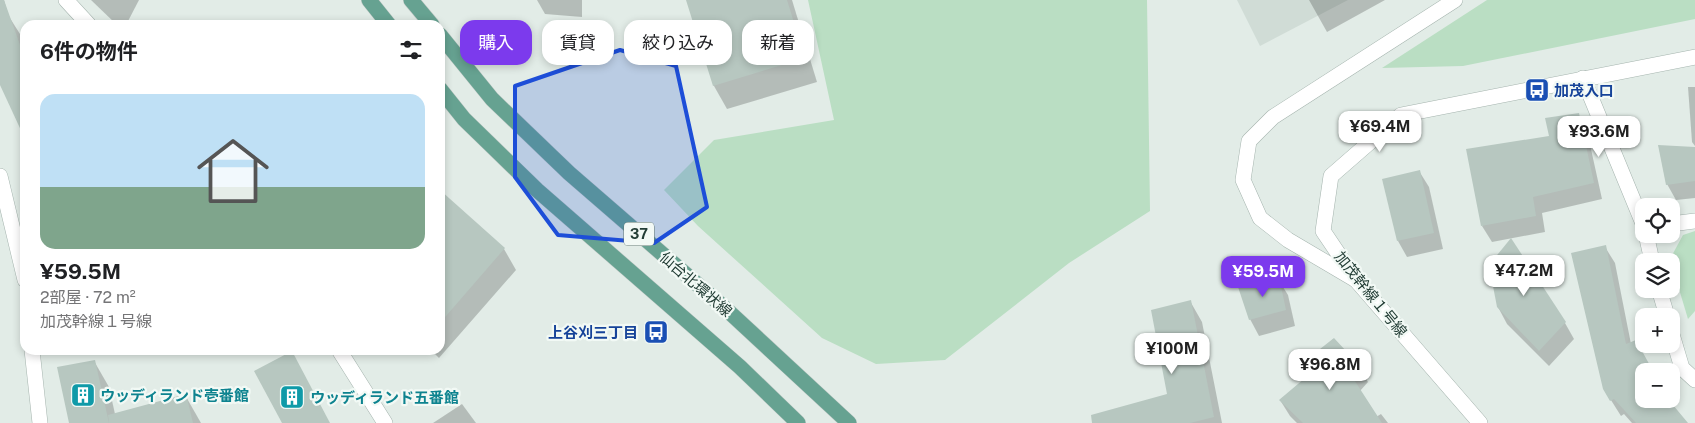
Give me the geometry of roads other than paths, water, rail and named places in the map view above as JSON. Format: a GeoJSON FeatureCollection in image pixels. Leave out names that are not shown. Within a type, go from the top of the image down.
{"type":"FeatureCollection","features":[{"type":"Feature","properties":{"kind":"main road"},"geometry":{"type":"LineString","coordinates":[[369,0],[385,20]]}},
{"type":"Feature","properties":{"kind":"main road"},"geometry":{"type":"LineString","coordinates":[[411,0],[428,20]]}},
{"type":"Feature","properties":{"kind":"main road","name":"仙台北環状線"},"geometry":{"type":"LineString","coordinates":[[445,41],[492,98],[569,172],[727,310],[849,423]]}},
{"type":"Feature","properties":{"kind":"main road","name":"37"},"geometry":{"type":"LineString","coordinates":[[445,95],[464,119],[537,190],[740,367],[798,423]]}},
{"type":"Feature","properties":{"kind":"street"},"geometry":{"type":"LineString","coordinates":[[66,0],[84,20]]}},
{"type":"Feature","properties":{"kind":"street"},"geometry":{"type":"LineString","coordinates":[[1356,280],[1288,240],[1260,218],[1243,180],[1249,141],[1273,117],[1455,0]]}},
{"type":"Feature","properties":{"kind":"street","name":"加茂幹線１号線"},"geometry":{"type":"LineString","coordinates":[[1480,423],[1356,280],[1323,231],[1331,176],[1401,115],[1695,57]]}},
{"type":"Feature","properties":{"kind":"street"},"geometry":{"type":"LineString","coordinates":[[1583,78],[1635,204]]}},
{"type":"Feature","properties":{"kind":"street"},"geometry":{"type":"LineString","coordinates":[[0,176],[20,259]]}},
{"type":"Feature","properties":{"kind":"street"},"geometry":{"type":"LineString","coordinates":[[1680,223],[1695,221]]}},
{"type":"Feature","properties":{"kind":"street"},"geometry":{"type":"LineString","coordinates":[[1678,353],[1682,368],[1695,380]]}},
{"type":"Feature","properties":{"kind":"street"},"geometry":{"type":"LineString","coordinates":[[33,355],[40,423]]}},
{"type":"Feature","properties":{"kind":"street"},"geometry":{"type":"LineString","coordinates":[[342,355],[385,423]]}},
{"type":"Feature","properties":{"kind":"place","name":"加茂入口"},"geometry":{"type":"Point","coordinates":[1537,90]}},
{"type":"Feature","properties":{"kind":"place","name":"上谷刈三丁目"},"geometry":{"type":"Point","coordinates":[656,332]}},
{"type":"Feature","properties":{"kind":"place","name":"ウッディランド壱番館"},"geometry":{"type":"Point","coordinates":[83,395]}},
{"type":"Feature","properties":{"kind":"place","name":"ウッディランド五番館"},"geometry":{"type":"Point","coordinates":[292,397]}}]}
